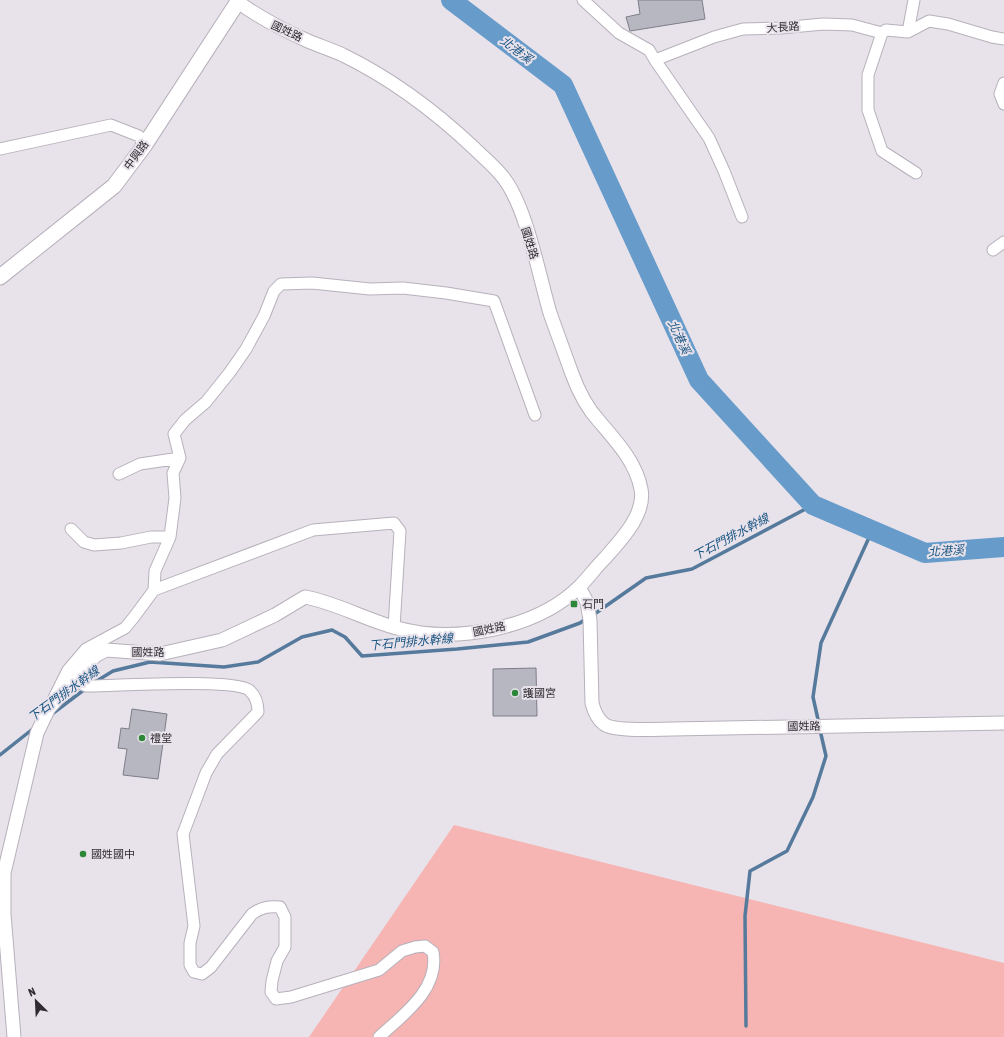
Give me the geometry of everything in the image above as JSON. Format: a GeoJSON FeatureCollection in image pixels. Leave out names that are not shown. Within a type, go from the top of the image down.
{"type":"FeatureCollection","features":[{"type":"Feature","properties":{"kind":"main road","name":"中興路"},"geometry":{"type":"LineString","coordinates":[[0,277],[114,186],[144,146],[238,1]]}},
{"type":"Feature","properties":{"kind":"street"},"geometry":{"type":"LineString","coordinates":[[583,0],[619,33],[649,50],[709,138],[742,217]]}},
{"type":"Feature","properties":{"kind":"street"},"geometry":{"type":"LineString","coordinates":[[908,32],[914,0]]}},
{"type":"Feature","properties":{"kind":"street","name":"國姓路"},"geometry":{"type":"LineString","coordinates":[[14,1037],[4,914],[4,873],[37,733],[49,708],[95,656],[106,650],[160,654],[222,640],[275,616],[305,597],[323,600],[394,627],[410,631],[450,636],[484,631],[528,620],[555,605],[579,588],[632,524],[642,504],[642,492],[637,472],[619,445],[597,419],[576,386],[551,314],[529,237],[512,192],[503,176],[460,136],[383,76],[340,54],[305,40],[261,19],[238,1]]}},
{"type":"Feature","properties":{"kind":"street"},"geometry":{"type":"LineString","coordinates":[[908,32],[929,21],[948,24],[992,37],[1004,38]]}},
{"type":"Feature","properties":{"kind":"street","name":"大長路"},"geometry":{"type":"LineString","coordinates":[[655,60],[714,37],[743,28],[781,28],[823,24],[852,25],[882,33],[886,30],[908,32]]}},
{"type":"Feature","properties":{"kind":"street"},"geometry":{"type":"LineString","coordinates":[[882,33],[868,75],[868,110],[882,151],[916,173]]}},
{"type":"Feature","properties":{"kind":"street"},"geometry":{"type":"LineString","coordinates":[[1004,83],[1000,94],[1004,104]]}},
{"type":"Feature","properties":{"kind":"street"},"geometry":{"type":"LineString","coordinates":[[0,149],[111,125],[139,136],[144,146]]}},
{"type":"Feature","properties":{"kind":"street"},"geometry":{"type":"LineString","coordinates":[[993,250],[1004,242]]}},
{"type":"Feature","properties":{"kind":"street"},"geometry":{"type":"LineString","coordinates":[[49,708],[68,670],[86,649],[125,628],[154,590],[156,571],[170,537],[175,498],[173,473],[180,458],[174,434],[185,420],[206,402],[230,372],[246,349],[260,323],[274,291],[282,284],[290,282],[370,289],[403,288],[446,292],[494,301],[535,415]]}},
{"type":"Feature","properties":{"kind":"street"},"geometry":{"type":"LineString","coordinates":[[119,474],[140,464],[180,458]]}},
{"type":"Feature","properties":{"kind":"street"},"geometry":{"type":"LineString","coordinates":[[154,590],[313,530],[394,523],[400,531],[394,627]]}},
{"type":"Feature","properties":{"kind":"street"},"geometry":{"type":"LineString","coordinates":[[71,529],[84,542],[94,546],[121,543],[150,537],[170,537]]}},
{"type":"Feature","properties":{"kind":"street","name":"國姓路"},"geometry":{"type":"LineString","coordinates":[[579,588],[587,602],[590,620],[592,703],[595,714],[604,725],[624,729],[673,729],[1004,723]]}},
{"type":"Feature","properties":{"kind":"street"},"geometry":{"type":"LineString","coordinates":[[74,681],[86,686],[184,683],[221,685],[248,689],[254,695],[257,702],[258,712],[217,754],[206,773],[183,834],[194,926],[190,944],[190,965],[194,972],[202,974],[211,967],[252,914],[261,908],[270,906],[280,907],[285,917],[286,929],[285,947],[277,961],[272,981],[271,992],[276,999],[291,997],[379,970],[402,951],[425,946],[433,952],[435,963],[428,984],[421,996],[404,1015],[379,1037]]}},
{"type":"Feature","properties":{"kind":"shaded area"},"geometry":{"type":"Polygon","coordinates":[[[454,825],[1004,963],[1004,1037],[309,1037],[454,825]]]}},
{"type":"Feature","properties":{"kind":"building"},"geometry":{"type":"Polygon","coordinates":[[[638,0],[702,0],[705,19],[630,31],[626,17],[640,14],[638,0]]]}},
{"type":"Feature","properties":{"kind":"building","name":"護國宮"},"geometry":{"type":"Polygon","coordinates":[[[536,668],[537,716],[493,716],[493,669],[536,668]]]}},
{"type":"Feature","properties":{"kind":"building","name":"禮堂"},"geometry":{"type":"Polygon","coordinates":[[[132,709],[167,714],[158,779],[123,775],[127,749],[118,748],[121,728],[129,729],[132,709]]]}},
{"type":"Feature","properties":{"kind":"waterway","name":"北港溪"},"geometry":{"type":"LineString","coordinates":[[451,0],[563,85],[699,380],[813,505],[925,553],[1004,547]]}},
{"type":"Feature","properties":{"kind":"waterway","name":"下石門排水幹線"},"geometry":{"type":"LineString","coordinates":[[593,615],[646,578],[692,569],[813,505]]}},
{"type":"Feature","properties":{"kind":"waterway"},"geometry":{"type":"LineString","coordinates":[[819,724],[813,697],[821,643],[872,531]]}},
{"type":"Feature","properties":{"kind":"waterway","name":"下石門排水幹線"},"geometry":{"type":"LineString","coordinates":[[95,682],[113,671],[150,662],[224,667],[258,662],[302,637],[332,630],[345,637],[362,656],[528,642],[580,623],[587,618]]}},
{"type":"Feature","properties":{"kind":"waterway","name":"下石門排水幹線"},"geometry":{"type":"LineString","coordinates":[[52,714],[85,689]]}},
{"type":"Feature","properties":{"kind":"waterway","name":"下石門排水幹線"},"geometry":{"type":"LineString","coordinates":[[0,755],[34,728]]}},
{"type":"Feature","properties":{"kind":"waterway"},"geometry":{"type":"LineString","coordinates":[[746,1026],[745,916],[750,871],[787,851],[813,797],[826,756],[820,730]]}},
{"type":"Feature","properties":{"kind":"place","name":"石門"},"geometry":{"type":"Point","coordinates":[574,604]}},
{"type":"Feature","properties":{"kind":"place","name":"護國宮"},"geometry":{"type":"Point","coordinates":[515,693]}},
{"type":"Feature","properties":{"kind":"place","name":"禮堂"},"geometry":{"type":"Point","coordinates":[142,738]}},
{"type":"Feature","properties":{"kind":"place","name":"國姓國中"},"geometry":{"type":"Point","coordinates":[83,854]}}]}
